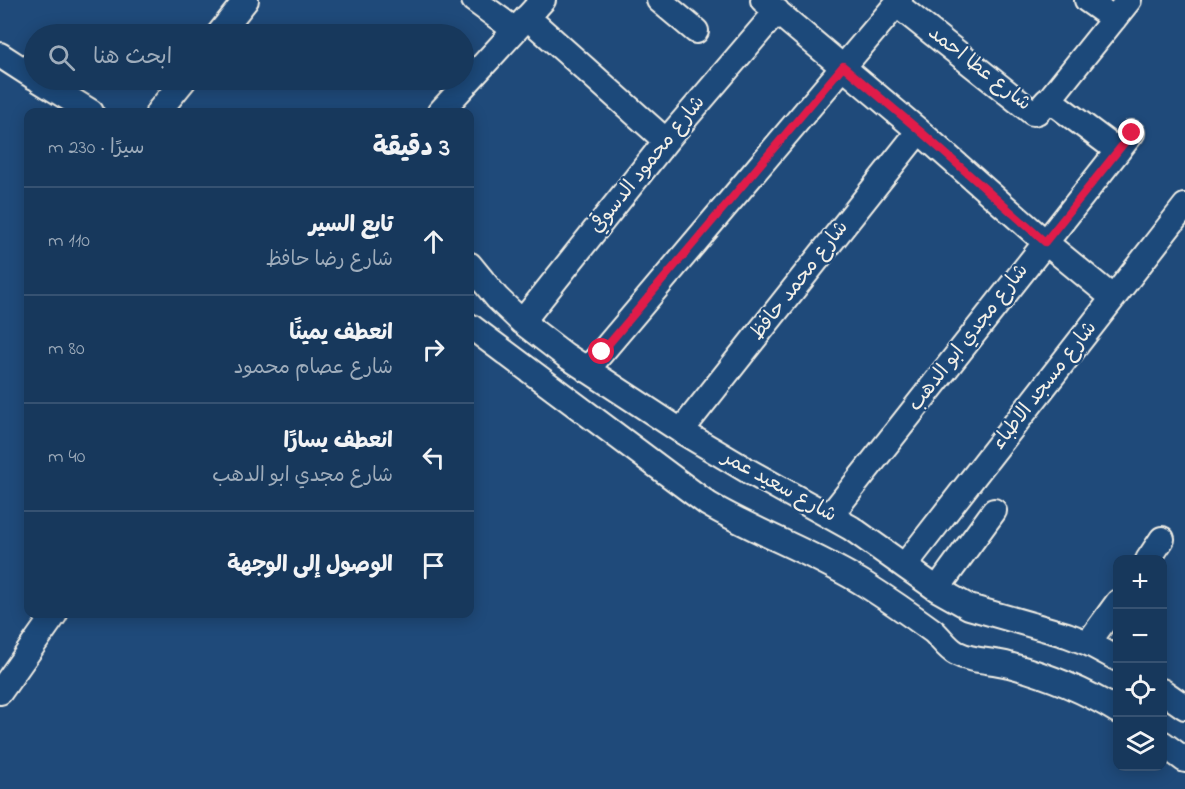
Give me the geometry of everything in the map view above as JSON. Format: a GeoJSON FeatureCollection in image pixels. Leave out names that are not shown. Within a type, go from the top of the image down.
{"type":"FeatureCollection","features":[{"type":"Feature","properties":{"kind":"street"},"geometry":{"type":"LineString","coordinates":[[227,24],[246,0]]}},
{"type":"Feature","properties":{"kind":"street"},"geometry":{"type":"LineString","coordinates":[[474,0],[528,16],[666,141]]}},
{"type":"Feature","properties":{"kind":"street"},"geometry":{"type":"LineString","coordinates":[[659,0],[696,31]]}},
{"type":"Feature","properties":{"kind":"street"},"geometry":{"type":"LineString","coordinates":[[1087,0],[1114,19]]}},
{"type":"Feature","properties":{"kind":"street"},"geometry":{"type":"LineString","coordinates":[[1048,101],[1129,0]]}},
{"type":"Feature","properties":{"kind":"street"},"geometry":{"type":"LineString","coordinates":[[587,370],[898,2]]}},
{"type":"Feature","properties":{"kind":"street","name":"شارع عطا احمد"},"geometry":{"type":"LineString","coordinates":[[898,2],[1033,113],[1048,101],[1125,142]]}},
{"type":"Feature","properties":{"kind":"street"},"geometry":{"type":"LineString","coordinates":[[770,6],[920,131],[1045,242],[1113,298]]}},
{"type":"Feature","properties":{"kind":"street","name":"شارع محمود الدسوقي"},"geometry":{"type":"LineString","coordinates":[[522,322],[770,6]]}},
{"type":"Feature","properties":{"kind":"street"},"geometry":{"type":"LineString","coordinates":[[474,75],[528,16]]}},
{"type":"Feature","properties":{"kind":"street"},"geometry":{"type":"LineString","coordinates":[[0,55],[24,71]]}},
{"type":"Feature","properties":{"kind":"street"},"geometry":{"type":"LineString","coordinates":[[55,90],[84,108]]}},
{"type":"Feature","properties":{"kind":"street"},"geometry":{"type":"LineString","coordinates":[[161,108],[176,90]]}},
{"type":"Feature","properties":{"kind":"street"},"geometry":{"type":"LineString","coordinates":[[444,108],[460,90]]}},
{"type":"Feature","properties":{"kind":"street","name":"شارع محمد حافظ"},"geometry":{"type":"LineString","coordinates":[[681,431],[920,131]]}},
{"type":"Feature","properties":{"kind":"street","name":"شارع مجدي ابو الدهب"},"geometry":{"type":"LineString","coordinates":[[830,516],[1125,142]]}},
{"type":"Feature","properties":{"kind":"street","name":"شارع مسجد الاطباء"},"geometry":{"type":"LineString","coordinates":[[905,566],[1185,206]]}},
{"type":"Feature","properties":{"kind":"street","name":"شارع سعيد عمر"},"geometry":{"type":"LineString","coordinates":[[474,270],[497,298],[522,322],[587,370],[681,431],[860,533],[943,592],[969,607],[1088,643],[1113,656]]}},
{"type":"Feature","properties":{"kind":"street"},"geometry":{"type":"LineString","coordinates":[[474,329],[708,504],[735,519],[816,556],[866,585],[935,633],[955,652],[972,659],[1006,664],[1040,674],[1072,687],[1113,708]]}},
{"type":"Feature","properties":{"kind":"street"},"geometry":{"type":"LineString","coordinates":[[935,633],[943,606],[943,592],[994,511]]}},
{"type":"Feature","properties":{"kind":"street"},"geometry":{"type":"LineString","coordinates":[[1151,555],[1162,539]]}},
{"type":"Feature","properties":{"kind":"street"},"geometry":{"type":"LineString","coordinates":[[1088,643],[1113,609]]}},
{"type":"Feature","properties":{"kind":"street"},"geometry":{"type":"LineString","coordinates":[[0,692],[51,618]]}},
{"type":"Feature","properties":{"kind":"street"},"geometry":{"type":"LineString","coordinates":[[1167,747],[1185,760]]}},
{"type":"Feature","properties":{"kind":"route"},"geometry":{"type":"LineString","coordinates":[[602,352],[843,66],[1045,242],[1132,133]]}}]}
